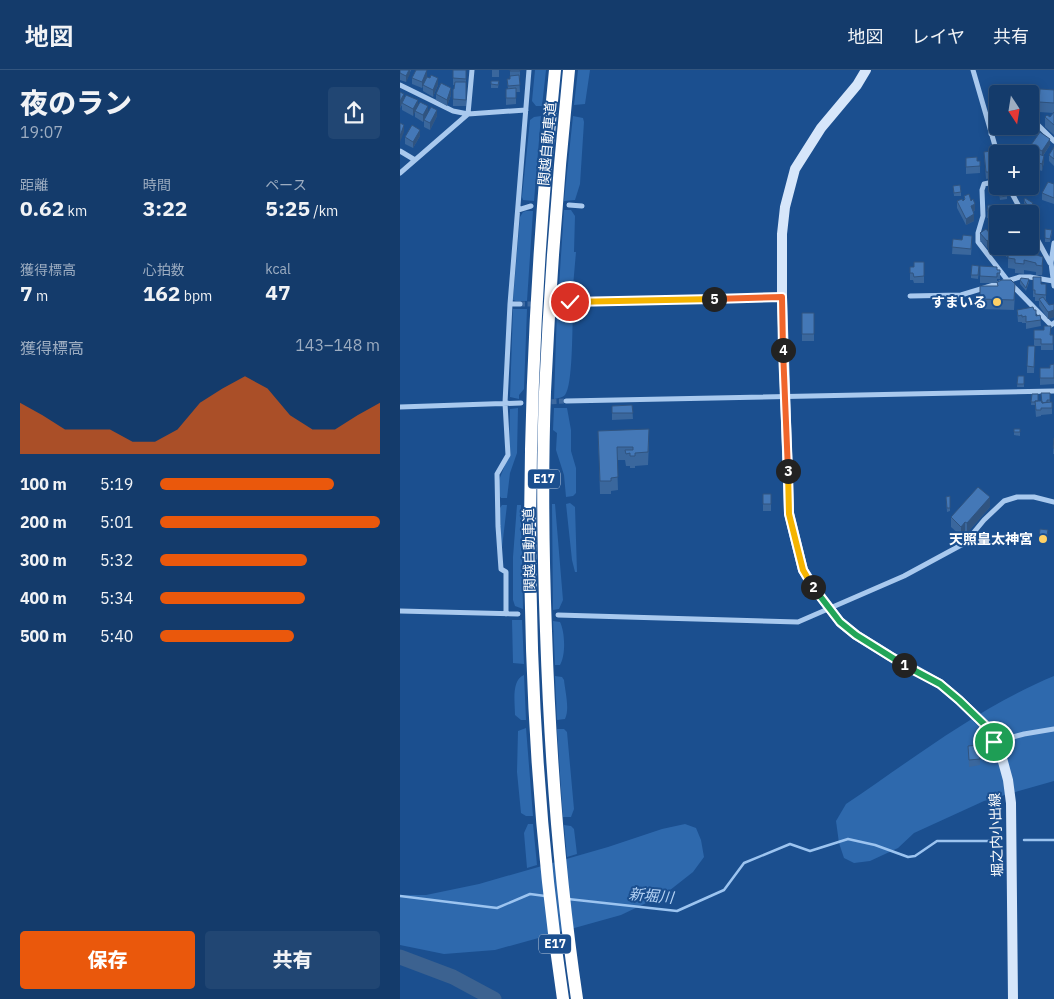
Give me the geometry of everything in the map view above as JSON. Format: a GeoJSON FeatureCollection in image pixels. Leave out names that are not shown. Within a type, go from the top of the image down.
{"type":"FeatureCollection","features":[{"type":"Feature","properties":{"kind":"highway","name":"関越自動車道"},"geometry":{"type":"LineString","coordinates":[[555,70],[535,320],[531,479],[534,684],[541,814],[548,888],[563,999]]}},
{"type":"Feature","properties":{"kind":"highway","name":"関越自動車道"},"geometry":{"type":"LineString","coordinates":[[569,70],[552,267],[545,394],[544,470],[547,676],[555,814],[562,889],[577,999]]}},
{"type":"Feature","properties":{"kind":"main road","name":"堀之内小出線"},"geometry":{"type":"LineString","coordinates":[[866,70],[851,92],[821,128],[795,169],[785,207],[782,234],[782,297],[789,514],[803,570],[813,587],[840,622],[856,635],[940,684],[986,726],[1002,758],[1008,780],[1010,803],[1013,999]]}},
{"type":"Feature","properties":{"kind":"street"},"geometry":{"type":"LineString","coordinates":[[400,173],[468,114],[472,70]]}},
{"type":"Feature","properties":{"kind":"street"},"geometry":{"type":"LineString","coordinates":[[506,614],[506,572],[501,569],[497,474],[508,455],[505,403],[510,304],[529,70]]}},
{"type":"Feature","properties":{"kind":"street"},"geometry":{"type":"LineString","coordinates":[[973,70],[989,127]]}},
{"type":"Feature","properties":{"kind":"street"},"geometry":{"type":"LineString","coordinates":[[400,85],[453,111],[468,114],[526,110]]}},
{"type":"Feature","properties":{"kind":"street"},"geometry":{"type":"LineString","coordinates":[[1039,126],[1054,141]]}},
{"type":"Feature","properties":{"kind":"street"},"geometry":{"type":"LineString","coordinates":[[400,151],[415,160]]}},
{"type":"Feature","properties":{"kind":"street"},"geometry":{"type":"LineString","coordinates":[[989,183],[984,184],[982,190],[983,216],[978,233],[978,242],[1008,281],[1051,325],[1054,323]]}},
{"type":"Feature","properties":{"kind":"street"},"geometry":{"type":"LineString","coordinates":[[569,205],[582,206]]}},
{"type":"Feature","properties":{"kind":"street"},"geometry":{"type":"LineString","coordinates":[[518,210],[531,206]]}},
{"type":"Feature","properties":{"kind":"street"},"geometry":{"type":"LineString","coordinates":[[1039,242],[1051,263]]}},
{"type":"Feature","properties":{"kind":"street"},"geometry":{"type":"LineString","coordinates":[[910,296],[961,295],[1020,277],[1030,277],[1053,284],[1051,263],[1054,243]]}},
{"type":"Feature","properties":{"kind":"street"},"geometry":{"type":"LineString","coordinates":[[570,302],[782,297]]}},
{"type":"Feature","properties":{"kind":"street"},"geometry":{"type":"LineString","coordinates":[[510,304],[520,304]]}},
{"type":"Feature","properties":{"kind":"street"},"geometry":{"type":"LineString","coordinates":[[566,401],[1054,391]]}},
{"type":"Feature","properties":{"kind":"street"},"geometry":{"type":"LineString","coordinates":[[400,407],[521,403]]}},
{"type":"Feature","properties":{"kind":"street"},"geometry":{"type":"LineString","coordinates":[[558,615],[798,622],[904,576],[964,543],[1004,501],[1017,497],[1034,497],[1054,502]]}},
{"type":"Feature","properties":{"kind":"street"},"geometry":{"type":"LineString","coordinates":[[400,611],[518,614]]}},
{"type":"Feature","properties":{"kind":"street"},"geometry":{"type":"LineString","coordinates":[[994,742],[1054,729]]}},
{"type":"Feature","properties":{"kind":"shaded area"},"geometry":{"type":"Polygon","coordinates":[[[535,70],[546,70],[542,106],[536,106],[532,101],[535,70]]]}},
{"type":"Feature","properties":{"kind":"shaded area"},"geometry":{"type":"Polygon","coordinates":[[[578,70],[590,70],[585,104],[574,105],[578,70]]]}},
{"type":"Feature","properties":{"kind":"shaded area"},"geometry":{"type":"Polygon","coordinates":[[[541,116],[534,201],[523,200],[530,120],[541,116]]]}},
{"type":"Feature","properties":{"kind":"shaded area"},"geometry":{"type":"Polygon","coordinates":[[[573,116],[583,118],[584,122],[580,184],[575,200],[564,201],[573,116]]]}},
{"type":"Feature","properties":{"kind":"shaded area"},"geometry":{"type":"Polygon","coordinates":[[[564,210],[571,210],[575,216],[574,252],[576,252],[572,298],[569,301],[558,301],[564,210]]]}},
{"type":"Feature","properties":{"kind":"shaded area"},"geometry":{"type":"Polygon","coordinates":[[[526,211],[533,211],[527,301],[516,301],[513,300],[520,217],[526,211]]]}},
{"type":"Feature","properties":{"kind":"shaded area"},"geometry":{"type":"Polygon","coordinates":[[[513,309],[527,309],[524,389],[519,395],[519,399],[510,397],[513,309]]]}},
{"type":"Feature","properties":{"kind":"shaded area"},"geometry":{"type":"Polygon","coordinates":[[[570,309],[573,312],[572,355],[568,389],[565,395],[554,399],[557,310],[570,309]]]}},
{"type":"Feature","properties":{"kind":"shaded area"},"geometry":{"type":"Polygon","coordinates":[[[518,408],[517,453],[510,473],[507,498],[501,498],[499,495],[499,480],[509,455],[510,409],[518,408]]]}},
{"type":"Feature","properties":{"kind":"shaded area"},"geometry":{"type":"Polygon","coordinates":[[[554,408],[567,408],[571,430],[571,451],[576,468],[576,493],[573,496],[566,497],[564,475],[556,450],[557,433],[553,430],[554,408]]]}},
{"type":"Feature","properties":{"kind":"shaded area"},"geometry":{"type":"Polygon","coordinates":[[[570,503],[575,507],[577,572],[575,572],[572,560],[566,504],[570,503]]]}},
{"type":"Feature","properties":{"kind":"shaded area"},"geometry":{"type":"Polygon","coordinates":[[[552,504],[555,504],[563,600],[559,609],[553,610],[552,504]]]}},
{"type":"Feature","properties":{"kind":"shaded area"},"geometry":{"type":"Polygon","coordinates":[[[502,505],[507,505],[501,556],[500,508],[502,505]]]}},
{"type":"Feature","properties":{"kind":"shaded area"},"geometry":{"type":"Polygon","coordinates":[[[517,505],[521,505],[523,609],[515,606],[513,600],[513,557],[517,505]]]}},
{"type":"Feature","properties":{"kind":"shaded area"},"geometry":{"type":"Polygon","coordinates":[[[512,620],[522,620],[524,664],[513,663],[512,620]]]}},
{"type":"Feature","properties":{"kind":"shaded area"},"geometry":{"type":"Polygon","coordinates":[[[553,621],[560,622],[563,632],[564,650],[560,665],[555,665],[553,621]]]}},
{"type":"Feature","properties":{"kind":"shaded area"},"geometry":{"type":"Polygon","coordinates":[[[524,675],[526,720],[521,720],[515,715],[515,687],[524,675]]]}},
{"type":"Feature","properties":{"kind":"shaded area"},"geometry":{"type":"Polygon","coordinates":[[[555,676],[562,677],[564,680],[567,705],[565,719],[557,720],[555,676]]]}},
{"type":"Feature","properties":{"kind":"shaded area"},"geometry":{"type":"Polygon","coordinates":[[[1054,676],[1054,781],[984,801],[914,833],[898,848],[870,861],[854,863],[844,858],[839,843],[836,821],[846,804],[973,718],[1054,676]]]}},
{"type":"Feature","properties":{"kind":"shaded area"},"geometry":{"type":"Polygon","coordinates":[[[526,728],[533,816],[526,816],[521,813],[517,772],[518,731],[526,728]]]}},
{"type":"Feature","properties":{"kind":"shaded area"},"geometry":{"type":"Polygon","coordinates":[[[557,729],[564,729],[567,732],[574,809],[571,817],[563,817],[557,729]]]}},
{"type":"Feature","properties":{"kind":"shaded area"},"geometry":{"type":"Polygon","coordinates":[[[528,824],[533,824],[537,865],[527,868],[524,833],[528,824]]]}},
{"type":"Feature","properties":{"kind":"shaded area"},"geometry":{"type":"Polygon","coordinates":[[[685,824],[696,828],[701,840],[704,857],[693,872],[665,894],[621,915],[495,950],[444,954],[400,945],[400,895],[426,895],[479,884],[608,847],[662,829],[685,824]]]}},
{"type":"Feature","properties":{"kind":"shaded area"},"geometry":{"type":"Polygon","coordinates":[[[564,825],[571,826],[574,829],[577,854],[567,857],[564,825]]]}},
{"type":"Feature","properties":{"kind":"building"},"geometry":{"type":"Polygon","coordinates":[[[400,70],[409,70],[406,76],[400,73],[400,70]]]}},
{"type":"Feature","properties":{"kind":"building"},"geometry":{"type":"Polygon","coordinates":[[[416,70],[427,70],[422,82],[412,78],[416,70]]]}},
{"type":"Feature","properties":{"kind":"building"},"geometry":{"type":"Polygon","coordinates":[[[453,70],[466,70],[466,79],[453,78],[453,70]]]}},
{"type":"Feature","properties":{"kind":"building"},"geometry":{"type":"Polygon","coordinates":[[[431,75],[438,78],[433,90],[423,85],[427,77],[430,78],[431,75]]]}},
{"type":"Feature","properties":{"kind":"building"},"geometry":{"type":"Polygon","coordinates":[[[519,75],[520,85],[508,86],[507,79],[510,79],[510,76],[519,75]]]}},
{"type":"Feature","properties":{"kind":"building"},"geometry":{"type":"Polygon","coordinates":[[[491,81],[499,81],[498,85],[491,84],[491,81]]]}},
{"type":"Feature","properties":{"kind":"building"},"geometry":{"type":"Polygon","coordinates":[[[455,82],[466,82],[466,100],[453,99],[455,82]]]}},
{"type":"Feature","properties":{"kind":"building"},"geometry":{"type":"Polygon","coordinates":[[[441,83],[451,88],[447,100],[436,94],[441,83]]]}},
{"type":"Feature","properties":{"kind":"building"},"geometry":{"type":"Polygon","coordinates":[[[516,88],[516,98],[506,98],[506,89],[516,88]]]}},
{"type":"Feature","properties":{"kind":"building"},"geometry":{"type":"Polygon","coordinates":[[[1040,89],[1054,90],[1054,103],[1039,102],[1040,89]]]}},
{"type":"Feature","properties":{"kind":"building"},"geometry":{"type":"Polygon","coordinates":[[[400,92],[404,94],[400,101],[400,92]]]}},
{"type":"Feature","properties":{"kind":"building"},"geometry":{"type":"Polygon","coordinates":[[[406,95],[418,100],[413,109],[402,103],[406,95]]]}},
{"type":"Feature","properties":{"kind":"building"},"geometry":{"type":"Polygon","coordinates":[[[420,102],[428,106],[423,115],[415,111],[420,102]]]}},
{"type":"Feature","properties":{"kind":"building"},"geometry":{"type":"Polygon","coordinates":[[[431,107],[437,110],[430,123],[424,120],[431,107]]]}},
{"type":"Feature","properties":{"kind":"building"},"geometry":{"type":"Polygon","coordinates":[[[1054,112],[1054,125],[1045,117],[1047,115],[1050,117],[1054,112]]]}},
{"type":"Feature","properties":{"kind":"building"},"geometry":{"type":"Polygon","coordinates":[[[400,123],[404,125],[400,136],[400,123]]]}},
{"type":"Feature","properties":{"kind":"building"},"geometry":{"type":"Polygon","coordinates":[[[412,125],[420,130],[413,142],[405,137],[412,125]]]}},
{"type":"Feature","properties":{"kind":"building"},"geometry":{"type":"Polygon","coordinates":[[[1040,132],[1050,139],[1042,151],[1039,149],[1039,145],[1031,145],[1040,132]]]}},
{"type":"Feature","properties":{"kind":"building"},"geometry":{"type":"Polygon","coordinates":[[[1054,147],[1054,159],[1049,155],[1054,147]]]}},
{"type":"Feature","properties":{"kind":"building"},"geometry":{"type":"Polygon","coordinates":[[[989,151],[989,172],[986,172],[984,152],[989,151]]]}},
{"type":"Feature","properties":{"kind":"building"},"geometry":{"type":"Polygon","coordinates":[[[1039,154],[1044,156],[1042,164],[1039,163],[1039,154]]]}},
{"type":"Feature","properties":{"kind":"building"},"geometry":{"type":"Polygon","coordinates":[[[977,157],[977,161],[980,161],[980,166],[966,167],[966,158],[977,157]]]}},
{"type":"Feature","properties":{"kind":"building"},"geometry":{"type":"Polygon","coordinates":[[[1048,182],[1054,184],[1054,198],[1042,193],[1048,182]]]}},
{"type":"Feature","properties":{"kind":"building"},"geometry":{"type":"Polygon","coordinates":[[[960,185],[961,192],[954,193],[953,186],[960,185]]]}},
{"type":"Feature","properties":{"kind":"building"},"geometry":{"type":"Polygon","coordinates":[[[969,194],[971,201],[973,199],[975,204],[971,206],[974,214],[966,219],[957,201],[962,199],[963,201],[965,199],[964,196],[969,194]]]}},
{"type":"Feature","properties":{"kind":"building"},"geometry":{"type":"Polygon","coordinates":[[[1025,198],[1033,203],[1027,205],[1024,200],[1025,198]]]}},
{"type":"Feature","properties":{"kind":"building"},"geometry":{"type":"Polygon","coordinates":[[[986,229],[989,232],[989,240],[987,241],[980,233],[986,229]]]}},
{"type":"Feature","properties":{"kind":"building"},"geometry":{"type":"Polygon","coordinates":[[[1045,229],[1052,230],[1050,239],[1045,238],[1045,229]]]}},
{"type":"Feature","properties":{"kind":"building"},"geometry":{"type":"Polygon","coordinates":[[[963,235],[972,236],[971,249],[952,247],[953,239],[962,240],[963,235]]]}},
{"type":"Feature","properties":{"kind":"building"},"geometry":{"type":"Polygon","coordinates":[[[1008,255],[1037,255],[1043,257],[1042,266],[1024,260],[1024,264],[1015,263],[1015,259],[1008,258],[1008,255]]]}},
{"type":"Feature","properties":{"kind":"building"},"geometry":{"type":"Polygon","coordinates":[[[914,262],[924,262],[924,276],[914,277],[913,273],[910,273],[910,267],[914,267],[914,262]]]}},
{"type":"Feature","properties":{"kind":"building"},"geometry":{"type":"Polygon","coordinates":[[[972,265],[979,266],[978,275],[971,275],[972,265]]]}},
{"type":"Feature","properties":{"kind":"building"},"geometry":{"type":"Polygon","coordinates":[[[980,266],[997,267],[1000,273],[997,273],[997,277],[980,276],[980,266]]]}},
{"type":"Feature","properties":{"kind":"building"},"geometry":{"type":"Polygon","coordinates":[[[1033,277],[1041,277],[1041,284],[1046,284],[1046,295],[1035,294],[1035,290],[1033,290],[1033,277]]]}},
{"type":"Feature","properties":{"kind":"building"},"geometry":{"type":"Polygon","coordinates":[[[1021,278],[1029,279],[1026,288],[1020,280],[1021,278]]]}},
{"type":"Feature","properties":{"kind":"building"},"geometry":{"type":"Polygon","coordinates":[[[1011,280],[1015,284],[1014,300],[980,299],[980,286],[998,286],[997,282],[1011,280]]]}},
{"type":"Feature","properties":{"kind":"building"},"geometry":{"type":"Polygon","coordinates":[[[1043,297],[1049,305],[1054,304],[1054,310],[1048,312],[1039,299],[1043,297]]]}},
{"type":"Feature","properties":{"kind":"building"},"geometry":{"type":"Polygon","coordinates":[[[1033,307],[1036,310],[1036,316],[1040,315],[1041,320],[1026,322],[1026,316],[1018,316],[1017,310],[1033,307]]]}},
{"type":"Feature","properties":{"kind":"building"},"geometry":{"type":"Polygon","coordinates":[[[802,313],[814,313],[814,334],[802,334],[802,313]]]}},
{"type":"Feature","properties":{"kind":"building"},"geometry":{"type":"Polygon","coordinates":[[[1044,326],[1051,326],[1050,335],[1053,335],[1053,344],[1041,344],[1041,339],[1034,339],[1034,330],[1044,330],[1044,326]]]}},
{"type":"Feature","properties":{"kind":"building"},"geometry":{"type":"Polygon","coordinates":[[[1028,346],[1035,346],[1034,367],[1027,366],[1028,346]]]}},
{"type":"Feature","properties":{"kind":"building"},"geometry":{"type":"Polygon","coordinates":[[[1054,364],[1054,378],[1040,378],[1040,368],[1050,368],[1050,365],[1054,364]]]}},
{"type":"Feature","properties":{"kind":"building"},"geometry":{"type":"Polygon","coordinates":[[[1018,376],[1024,376],[1024,384],[1017,384],[1018,376]]]}},
{"type":"Feature","properties":{"kind":"building"},"geometry":{"type":"Polygon","coordinates":[[[1041,393],[1050,393],[1050,400],[1042,403],[1041,393]]]}},
{"type":"Feature","properties":{"kind":"building"},"geometry":{"type":"Polygon","coordinates":[[[1032,394],[1038,394],[1038,401],[1031,402],[1032,394]]]}},
{"type":"Feature","properties":{"kind":"building"},"geometry":{"type":"Polygon","coordinates":[[[1035,401],[1042,401],[1042,403],[1052,402],[1052,408],[1036,410],[1035,401]]]}},
{"type":"Feature","properties":{"kind":"building"},"geometry":{"type":"Polygon","coordinates":[[[632,405],[633,413],[612,413],[612,406],[632,405]]]}},
{"type":"Feature","properties":{"kind":"building"},"geometry":{"type":"Polygon","coordinates":[[[649,429],[648,452],[635,453],[635,456],[630,456],[630,453],[626,454],[625,450],[633,450],[633,447],[617,447],[618,477],[611,478],[611,481],[600,481],[598,431],[649,429]]]}},
{"type":"Feature","properties":{"kind":"building"},"geometry":{"type":"Polygon","coordinates":[[[1014,429],[1020,429],[1020,432],[1014,432],[1014,429]]]}},
{"type":"Feature","properties":{"kind":"building"},"geometry":{"type":"Polygon","coordinates":[[[978,487],[990,497],[967,523],[965,522],[961,527],[951,517],[978,487]]]}},
{"type":"Feature","properties":{"kind":"building"},"geometry":{"type":"Polygon","coordinates":[[[763,494],[771,494],[771,504],[763,504],[763,494]]]}},
{"type":"Feature","properties":{"kind":"building"},"geometry":{"type":"Polygon","coordinates":[[[950,496],[950,508],[947,508],[946,497],[950,496]]]}},
{"type":"Feature","properties":{"kind":"building"},"geometry":{"type":"Polygon","coordinates":[[[1040,529],[1048,530],[1046,539],[1039,538],[1040,529]]]}},
{"type":"Feature","properties":{"kind":"building"},"geometry":{"type":"Polygon","coordinates":[[[978,745],[980,759],[969,760],[968,746],[978,745]]]}},
{"type":"Feature","properties":{"kind":"waterway","name":"新堀川"},"geometry":{"type":"LineString","coordinates":[[568,899],[677,911],[724,890],[744,863],[790,844],[810,851],[848,839],[875,845],[908,857],[915,856],[937,841],[993,841]]}},
{"type":"Feature","properties":{"kind":"waterway","name":"新堀川"},"geometry":{"type":"LineString","coordinates":[[1024,840],[1054,840]]}},
{"type":"Feature","properties":{"kind":"waterway","name":"新堀川"},"geometry":{"type":"LineString","coordinates":[[400,896],[497,908],[530,894],[545,896]]}},
{"type":"Feature","properties":{"kind":"waterway"},"geometry":{"type":"LineString","coordinates":[[400,957],[453,977],[494,999]]}},
{"type":"Feature","properties":{"kind":"tunnel"},"geometry":{"type":"LineString","coordinates":[[550,303],[570,302]]}},
{"type":"Feature","properties":{"kind":"tunnel"},"geometry":{"type":"LineString","coordinates":[[520,304],[537,304]]}},
{"type":"Feature","properties":{"kind":"tunnel"},"geometry":{"type":"LineString","coordinates":[[544,402],[566,401]]}},
{"type":"Feature","properties":{"kind":"place","name":"すまいる"},"geometry":{"type":"Point","coordinates":[997,302]}},
{"type":"Feature","properties":{"kind":"place","name":"天照皇太神宮"},"geometry":{"type":"Point","coordinates":[1043,539]}},
{"type":"Feature","properties":{"kind":"route"},"geometry":{"type":"LineString","coordinates":[[570,302],[782,297],[789,514],[803,570],[813,587],[840,622],[856,635],[940,684],[986,726],[994,742]]}}]}
